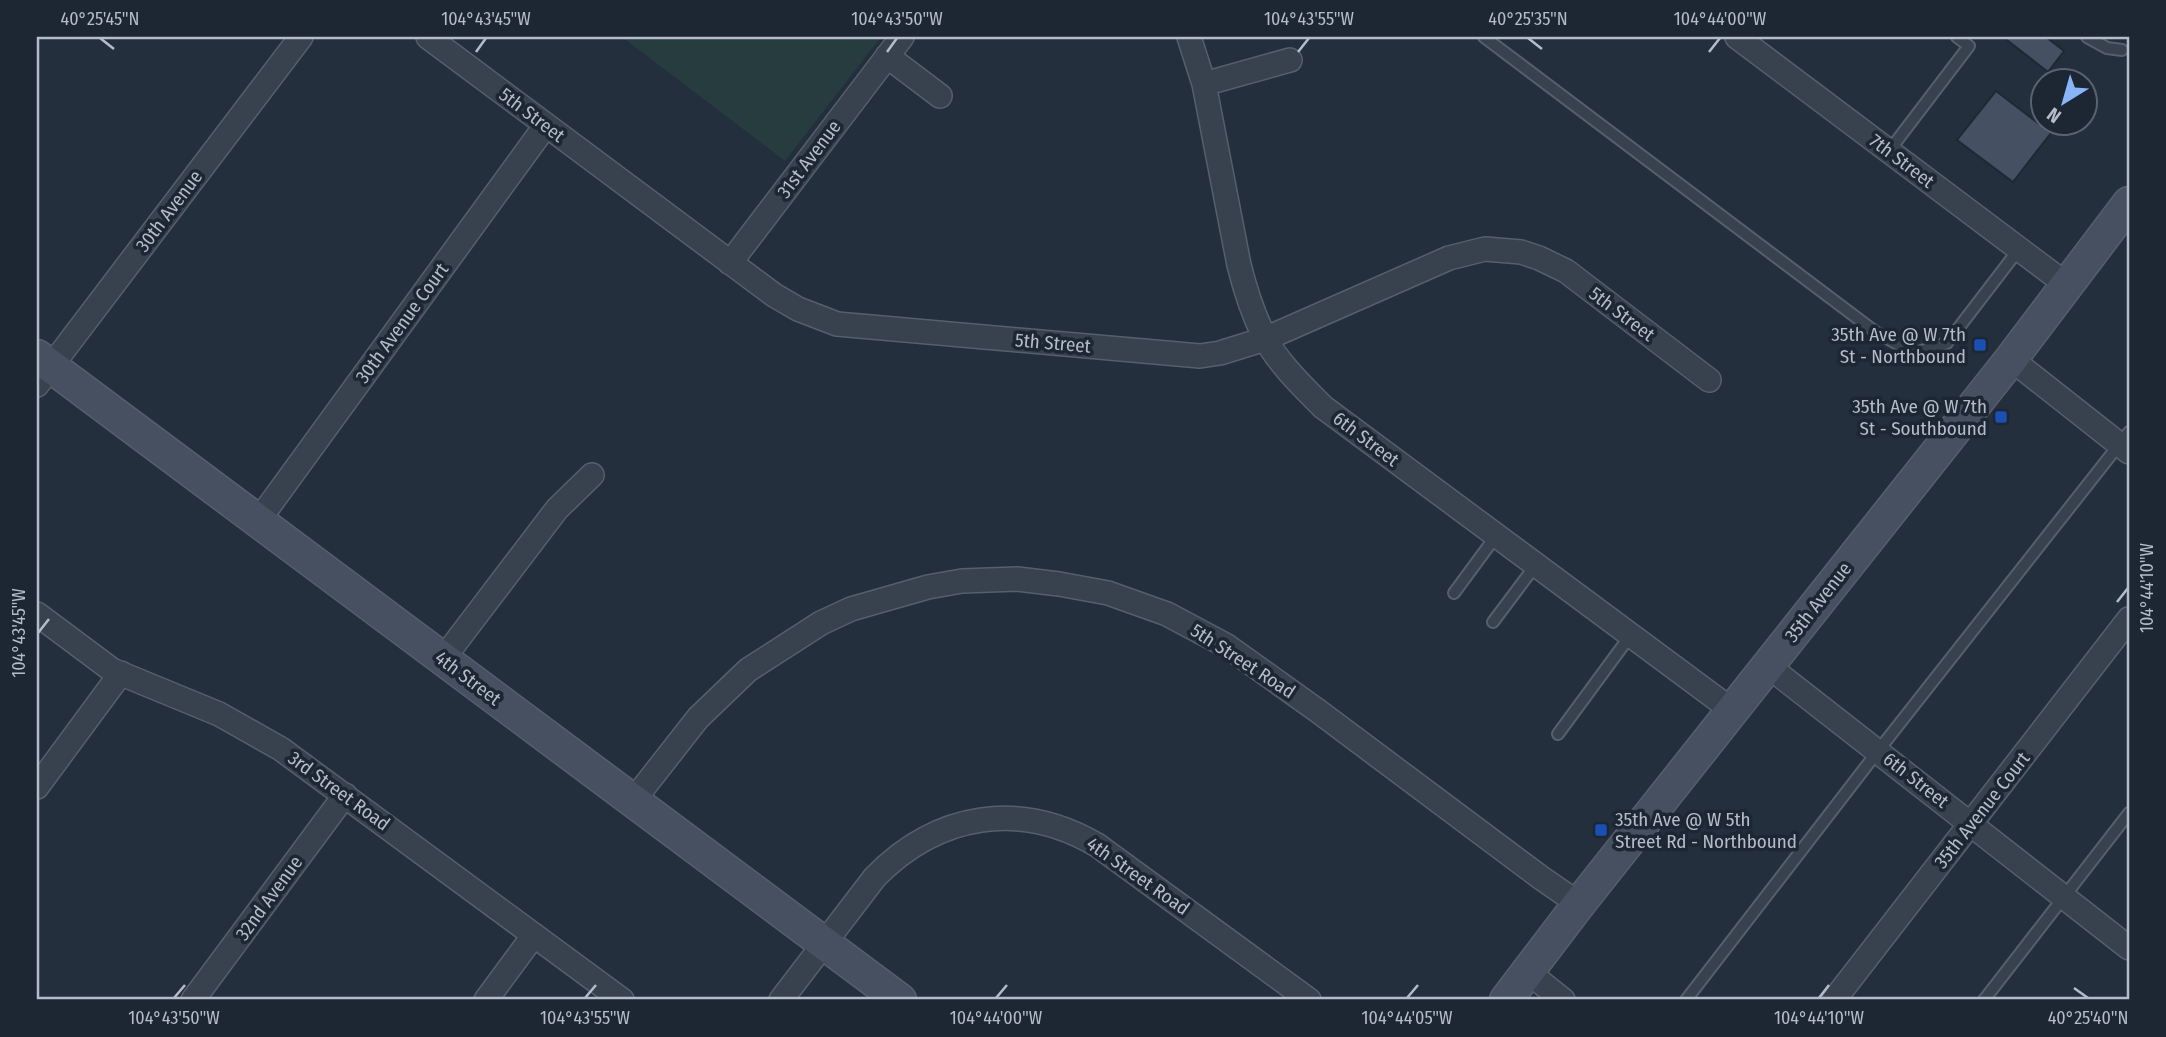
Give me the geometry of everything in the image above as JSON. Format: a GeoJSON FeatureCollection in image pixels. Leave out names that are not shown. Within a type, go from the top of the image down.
{"type":"FeatureCollection","features":[{"type":"Feature","properties":{"kind":"main road","name":"35th Avenue"},"geometry":{"type":"LineString","coordinates":[[1506,1000],[2011,359],[2129,203]]}},
{"type":"Feature","properties":{"kind":"main road","name":"4th Street"},"geometry":{"type":"LineString","coordinates":[[41,369],[258,522],[900,1000]]}},
{"type":"Feature","properties":{"kind":"street","name":"30th Avenue"},"geometry":{"type":"LineString","coordinates":[[41,369],[301,37]]}},
{"type":"Feature","properties":{"kind":"street","name":"5th Street"},"geometry":{"type":"LineString","coordinates":[[428,37],[730,263],[798,309],[837,324],[1200,355],[1220,353],[1265,339],[1449,258],[1485,250],[1521,252],[1566,271],[1709,380]]}},
{"type":"Feature","properties":{"kind":"street","name":"31st Avenue"},"geometry":{"type":"LineString","coordinates":[[730,263],[902,37]]}},
{"type":"Feature","properties":{"kind":"street","name":"6th Street"},"geometry":{"type":"LineString","coordinates":[[1189,37],[1204,84],[1246,292],[1265,339],[1293,377],[1323,407],[1733,711]]}},
{"type":"Feature","properties":{"kind":"street","name":"7th Street"},"geometry":{"type":"LineString","coordinates":[[1737,37],[2067,285]]}},
{"type":"Feature","properties":{"kind":"street"},"geometry":{"type":"LineString","coordinates":[[887,56],[940,96]]}},
{"type":"Feature","properties":{"kind":"street"},"geometry":{"type":"LineString","coordinates":[[1204,84],[1290,60]]}},
{"type":"Feature","properties":{"kind":"street","name":"30th Avenue Court"},"geometry":{"type":"LineString","coordinates":[[258,522],[545,125]]}},
{"type":"Feature","properties":{"kind":"street"},"geometry":{"type":"LineString","coordinates":[[2011,359],[2126,443]]}},
{"type":"Feature","properties":{"kind":"street"},"geometry":{"type":"LineString","coordinates":[[443,659],[557,509],[592,475]]}},
{"type":"Feature","properties":{"kind":"street","name":"5th Street Road"},"geometry":{"type":"LineString","coordinates":[[633,801],[698,718],[738,679],[821,623],[851,610],[928,587],[962,581],[1017,579],[1108,593],[1167,614],[1227,646],[1579,904]]}},
{"type":"Feature","properties":{"kind":"street","name":"3rd Street Road"},"geometry":{"type":"LineString","coordinates":[[37,614],[112,670],[230,720],[281,749],[622,1000]]}},
{"type":"Feature","properties":{"kind":"street","name":"35th Avenue Court"},"geometry":{"type":"LineString","coordinates":[[1834,1000],[2129,619]]}},
{"type":"Feature","properties":{"kind":"street","name":"6th Street"},"geometry":{"type":"LineString","coordinates":[[1768,666],[2129,948]]}},
{"type":"Feature","properties":{"kind":"street"},"geometry":{"type":"LineString","coordinates":[[37,787],[121,673]]}},
{"type":"Feature","properties":{"kind":"street","name":"32nd Avenue"},"geometry":{"type":"LineString","coordinates":[[193,1000],[345,795]]}},
{"type":"Feature","properties":{"kind":"street","name":"4th Street Road"},"geometry":{"type":"LineString","coordinates":[[781,1000],[875,877],[891,861],[918,842],[940,831],[964,822],[986,818],[1045,822],[1097,845],[1309,1000]]}},
{"type":"Feature","properties":{"kind":"street"},"geometry":{"type":"LineString","coordinates":[[486,1000],[534,935]]}},
{"type":"Feature","properties":{"kind":"street"},"geometry":{"type":"LineString","coordinates":[[1528,972],[1563,1000]]}},
{"type":"Feature","properties":{"kind":"lane"},"geometry":{"type":"LineString","coordinates":[[1484,37],[1877,333],[1916,353],[1947,343],[2019,249]]}},
{"type":"Feature","properties":{"kind":"lane"},"geometry":{"type":"LineString","coordinates":[[1889,152],[1969,46],[1957,37]]}},
{"type":"Feature","properties":{"kind":"lane"},"geometry":{"type":"LineString","coordinates":[[2087,37],[2107,47],[2124,51]]}},
{"type":"Feature","properties":{"kind":"lane"},"geometry":{"type":"LineString","coordinates":[[1686,1000],[1878,751],[2126,443]]}},
{"type":"Feature","properties":{"kind":"lane"},"geometry":{"type":"LineString","coordinates":[[1454,593],[1496,536]]}},
{"type":"Feature","properties":{"kind":"lane"},"geometry":{"type":"LineString","coordinates":[[1493,622],[1535,566]]}},
{"type":"Feature","properties":{"kind":"lane"},"geometry":{"type":"LineString","coordinates":[[1558,734],[1630,636]]}},
{"type":"Feature","properties":{"kind":"lane"},"geometry":{"type":"LineString","coordinates":[[1984,1000],[2129,813]]}},
{"type":"Feature","properties":{"kind":"green space"},"geometry":{"type":"Polygon","coordinates":[[[622,37],[881,37],[785,161],[622,37]]]}},
{"type":"Feature","properties":{"kind":"building"},"geometry":{"type":"Polygon","coordinates":[[[2003,37],[2046,37],[2064,51],[2053,66],[2040,66],[2003,37]]]}},
{"type":"Feature","properties":{"kind":"building"},"geometry":{"type":"Polygon","coordinates":[[[1996,91],[2030,117],[2030,136],[2049,136],[2013,182],[1957,140],[1996,91]]]}},
{"type":"Feature","properties":{"kind":"place","name":"35th Ave @ W 7th St - Northbound"},"geometry":{"type":"Point","coordinates":[1980,345]}},
{"type":"Feature","properties":{"kind":"place","name":"35th Ave @ W 7th St - Southbound"},"geometry":{"type":"Point","coordinates":[2001,417]}},
{"type":"Feature","properties":{"kind":"place","name":"35th Ave @ W 5th Street Rd - Northbound"},"geometry":{"type":"Point","coordinates":[1601,830]}}]}
